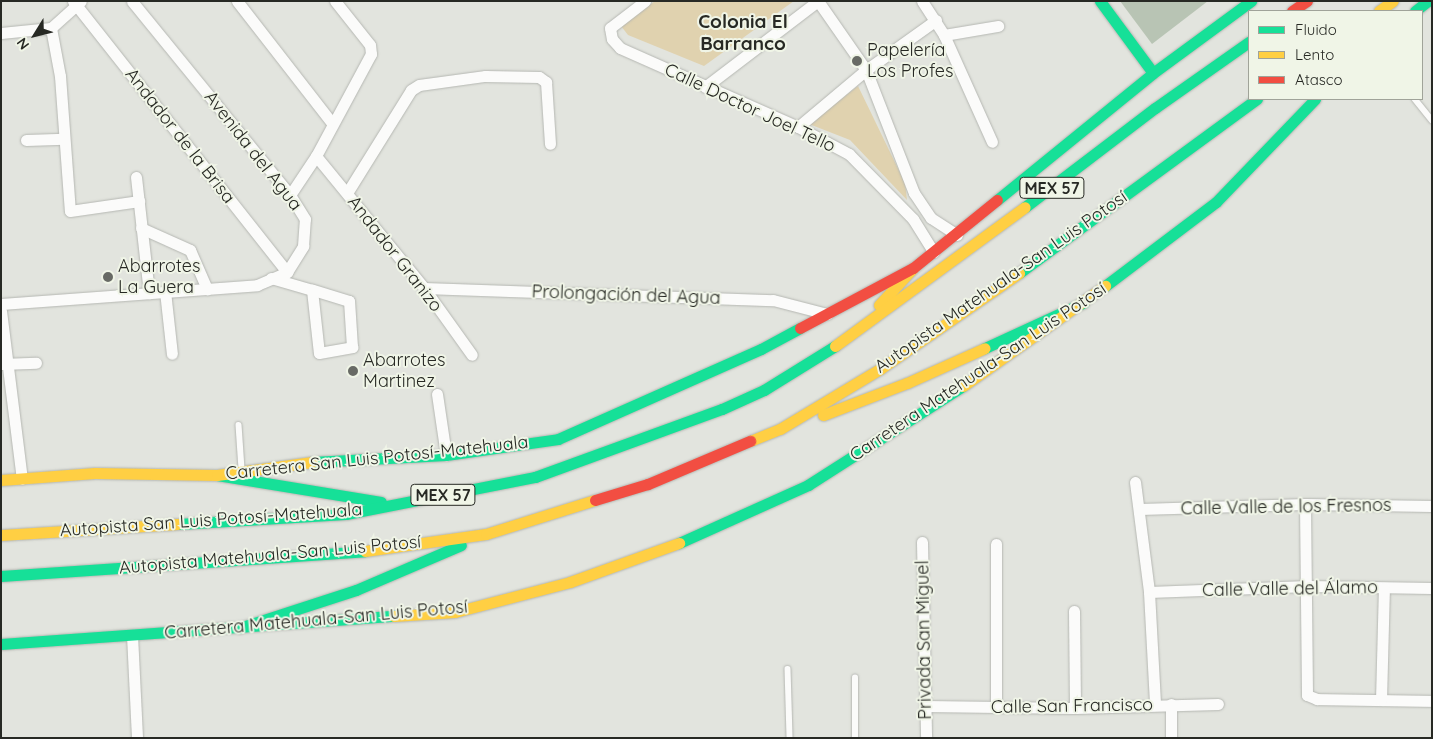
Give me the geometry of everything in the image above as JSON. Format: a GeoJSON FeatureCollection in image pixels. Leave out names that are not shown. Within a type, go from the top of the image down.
{"type":"FeatureCollection","features":[{"type":"Feature","properties":{"kind":"main road"},"geometry":{"type":"LineString","coordinates":[[1100,1],[1154,73]]}},
{"type":"Feature","properties":{"kind":"main road","name":"Carretera San Luis Potosí-Matehuala"},"geometry":{"type":"LineString","coordinates":[[1,480],[95,473],[217,475],[319,461],[446,455],[558,439],[761,349],[913,268],[1154,73],[1251,1]]}},
{"type":"Feature","properties":{"kind":"main road"},"geometry":{"type":"LineString","coordinates":[[1294,10],[1307,1]]}},
{"type":"Feature","properties":{"kind":"main road"},"geometry":{"type":"LineString","coordinates":[[1380,10],[1393,1]]}},
{"type":"Feature","properties":{"kind":"main road"},"geometry":{"type":"LineString","coordinates":[[1416,10],[1428,1]]}},
{"type":"Feature","properties":{"kind":"main road","name":"Autopista San Luis Potosí-Matehuala"},"geometry":{"type":"LineString","coordinates":[[1,535],[346,514],[535,477],[685,422],[764,390],[854,334],[1248,43]]}},
{"type":"Feature","properties":{"kind":"main road","name":"Autopista Matehuala-San Luis Potosí"},"geometry":{"type":"LineString","coordinates":[[1,576],[362,551],[486,534],[648,484],[780,429],[880,369],[966,311],[1111,203],[1256,100]]}},
{"type":"Feature","properties":{"kind":"main road","name":"Carretera Matehuala-San Luis Potosí"},"geometry":{"type":"LineString","coordinates":[[1,644],[455,612],[570,582],[708,532],[808,485],[936,405],[1083,303],[1216,202],[1314,100]]}},
{"type":"Feature","properties":{"kind":"main road"},"geometry":{"type":"LineString","coordinates":[[854,334],[913,268]]}},
{"type":"Feature","properties":{"kind":"main road"},"geometry":{"type":"LineString","coordinates":[[780,429],[907,383],[1083,303]]}},
{"type":"Feature","properties":{"kind":"main road"},"geometry":{"type":"LineString","coordinates":[[217,475],[393,504]]}},
{"type":"Feature","properties":{"kind":"main road"},"geometry":{"type":"LineString","coordinates":[[239,628],[356,590],[486,534]]}},
{"type":"Feature","properties":{"kind":"street","name":"Avenida del Agua"},"geometry":{"type":"LineString","coordinates":[[132,1],[290,195],[306,219],[303,246],[287,272]]}},
{"type":"Feature","properties":{"kind":"street"},"geometry":{"type":"LineString","coordinates":[[237,1],[332,123]]}},
{"type":"Feature","properties":{"kind":"street"},"geometry":{"type":"LineString","coordinates":[[290,195],[316,156],[332,123],[371,54],[370,45],[335,1]]}},
{"type":"Feature","properties":{"kind":"street","name":"Calle Doctor Joel Tello"},"geometry":{"type":"LineString","coordinates":[[645,1],[610,28],[612,39],[620,48],[798,127],[849,154],[875,178],[918,224],[934,252]]}},
{"type":"Feature","properties":{"kind":"street"},"geometry":{"type":"LineString","coordinates":[[706,87],[818,1],[866,70],[914,193],[931,218],[956,235]]}},
{"type":"Feature","properties":{"kind":"street"},"geometry":{"type":"LineString","coordinates":[[922,1],[944,35],[992,142]]}},
{"type":"Feature","properties":{"kind":"street"},"geometry":{"type":"LineString","coordinates":[[2,32],[51,28],[77,3]]}},
{"type":"Feature","properties":{"kind":"street","name":"Andador de la Brisa"},"geometry":{"type":"LineString","coordinates":[[77,3],[287,272]]}},
{"type":"Feature","properties":{"kind":"street"},"geometry":{"type":"LineString","coordinates":[[798,127],[866,70],[936,20]]}},
{"type":"Feature","properties":{"kind":"street"},"geometry":{"type":"LineString","coordinates":[[944,35],[998,26]]}},
{"type":"Feature","properties":{"kind":"street"},"geometry":{"type":"LineString","coordinates":[[51,28],[60,76],[70,211],[139,201]]}},
{"type":"Feature","properties":{"kind":"street"},"geometry":{"type":"LineString","coordinates":[[347,193],[411,90],[419,85],[485,76],[539,77],[546,82],[550,144]]}},
{"type":"Feature","properties":{"kind":"street"},"geometry":{"type":"LineString","coordinates":[[26,140],[64,139]]}},
{"type":"Feature","properties":{"kind":"street","name":"Andador Granizo"},"geometry":{"type":"LineString","coordinates":[[316,156],[424,288],[472,355]]}},
{"type":"Feature","properties":{"kind":"street"},"geometry":{"type":"LineString","coordinates":[[136,177],[149,293]]}},
{"type":"Feature","properties":{"kind":"street"},"geometry":{"type":"LineString","coordinates":[[141,228],[190,250],[207,289]]}},
{"type":"Feature","properties":{"kind":"street"},"geometry":{"type":"LineString","coordinates":[[1,304],[257,284],[287,272]]}},
{"type":"Feature","properties":{"kind":"street"},"geometry":{"type":"LineString","coordinates":[[271,278],[312,290],[349,301],[352,347],[319,354],[312,290]]}},
{"type":"Feature","properties":{"kind":"street","name":"Prolongación del Agua"},"geometry":{"type":"LineString","coordinates":[[424,288],[773,300],[827,314]]}},
{"type":"Feature","properties":{"kind":"street"},"geometry":{"type":"LineString","coordinates":[[165,291],[172,354]]}},
{"type":"Feature","properties":{"kind":"street"},"geometry":{"type":"LineString","coordinates":[[1,311],[4,364],[22,479]]}},
{"type":"Feature","properties":{"kind":"street"},"geometry":{"type":"LineString","coordinates":[[4,364],[36,363]]}},
{"type":"Feature","properties":{"kind":"street"},"geometry":{"type":"LineString","coordinates":[[437,394],[446,455]]}},
{"type":"Feature","properties":{"kind":"street"},"geometry":{"type":"LineString","coordinates":[[1135,482],[1140,509],[1149,592],[1155,704]]}},
{"type":"Feature","properties":{"kind":"street"},"geometry":{"type":"LineString","coordinates":[[1305,504],[1308,586],[1307,695],[1317,699],[1432,701]]}},
{"type":"Feature","properties":{"kind":"street","name":"Calle Valle de los Fresnos"},"geometry":{"type":"LineString","coordinates":[[1140,509],[1305,504],[1432,506]]}},
{"type":"Feature","properties":{"kind":"street","name":"Privada San Miguel"},"geometry":{"type":"LineString","coordinates":[[922,542],[926,738]]}},
{"type":"Feature","properties":{"kind":"street"},"geometry":{"type":"LineString","coordinates":[[996,544],[996,707]]}},
{"type":"Feature","properties":{"kind":"street","name":"Calle Valle del Álamo"},"geometry":{"type":"LineString","coordinates":[[1149,592],[1308,586],[1432,588]]}},
{"type":"Feature","properties":{"kind":"street"},"geometry":{"type":"LineString","coordinates":[[1381,700],[1384,588]]}},
{"type":"Feature","properties":{"kind":"street"},"geometry":{"type":"LineString","coordinates":[[1074,611],[1075,708]]}},
{"type":"Feature","properties":{"kind":"street"},"geometry":{"type":"LineString","coordinates":[[132,635],[137,738]]}},
{"type":"Feature","properties":{"kind":"street","name":"Calle San Francisco"},"geometry":{"type":"LineString","coordinates":[[925,706],[1075,708],[1155,704],[1218,704]]}},
{"type":"Feature","properties":{"kind":"street"},"geometry":{"type":"LineString","coordinates":[[1171,704],[1171,738]]}},
{"type":"Feature","properties":{"kind":"lane"},"geometry":{"type":"LineString","coordinates":[[1416,100],[1432,120]]}},
{"type":"Feature","properties":{"kind":"lane"},"geometry":{"type":"LineString","coordinates":[[240,425],[242,471]]}},
{"type":"Feature","properties":{"kind":"lane"},"geometry":{"type":"LineString","coordinates":[[788,669],[790,738]]}},
{"type":"Feature","properties":{"kind":"lane"},"geometry":{"type":"LineString","coordinates":[[855,678],[855,738]]}},
{"type":"Feature","properties":{"kind":"shaded area"},"geometry":{"type":"Polygon","coordinates":[[[655,1],[794,1],[704,66],[628,35],[621,26],[655,1]]]}},
{"type":"Feature","properties":{"kind":"shaded area"},"geometry":{"type":"Polygon","coordinates":[[[858,86],[905,183],[907,200],[850,140],[809,124],[858,86]]]}},
{"type":"Feature","properties":{"kind":"building"},"geometry":{"type":"Polygon","coordinates":[[[1120,1],[1208,1],[1152,44],[1120,1]]]}},
{"type":"Feature","properties":{"kind":"traffic: fast"},"geometry":{"type":"LineString","coordinates":[[1100,1],[1153,73]]}},
{"type":"Feature","properties":{"kind":"traffic: fast"},"geometry":{"type":"LineString","coordinates":[[997,200],[1153,73],[1251,1]]}},
{"type":"Feature","properties":{"kind":"traffic: fast"},"geometry":{"type":"LineString","coordinates":[[1416,10],[1428,1]]}},
{"type":"Feature","properties":{"kind":"traffic: fast"},"geometry":{"type":"LineString","coordinates":[[1025,207],[1155,108],[1248,43]]}},
{"type":"Feature","properties":{"kind":"traffic: fast"},"geometry":{"type":"LineString","coordinates":[[1019,273],[1256,100]]}},
{"type":"Feature","properties":{"kind":"traffic: fast"},"geometry":{"type":"LineString","coordinates":[[1105,286],[1216,202],[1314,100]]}},
{"type":"Feature","properties":{"kind":"traffic: fast"},"geometry":{"type":"LineString","coordinates":[[985,348],[1083,303]]}},
{"type":"Feature","properties":{"kind":"traffic: fast"},"geometry":{"type":"LineString","coordinates":[[312,462],[446,455],[558,439],[761,349],[800,328]]}},
{"type":"Feature","properties":{"kind":"traffic: fast"},"geometry":{"type":"LineString","coordinates":[[178,524],[346,514],[535,477],[722,409],[764,390],[835,346]]}},
{"type":"Feature","properties":{"kind":"traffic: fast"},"geometry":{"type":"LineString","coordinates":[[679,543],[808,485],[963,386]]}},
{"type":"Feature","properties":{"kind":"traffic: fast"},"geometry":{"type":"LineString","coordinates":[[217,475],[381,502]]}},
{"type":"Feature","properties":{"kind":"traffic: fast"},"geometry":{"type":"LineString","coordinates":[[239,628],[356,590],[461,545]]}},
{"type":"Feature","properties":{"kind":"traffic: fast"},"geometry":{"type":"LineString","coordinates":[[1,576],[365,551]]}},
{"type":"Feature","properties":{"kind":"traffic: fast"},"geometry":{"type":"LineString","coordinates":[[1,644],[394,616]]}},
{"type":"Feature","properties":{"kind":"traffic: slow"},"geometry":{"type":"LineString","coordinates":[[1380,10],[1393,1]]}},
{"type":"Feature","properties":{"kind":"traffic: slow"},"geometry":{"type":"LineString","coordinates":[[835,346],[1025,207]]}},
{"type":"Feature","properties":{"kind":"traffic: slow"},"geometry":{"type":"LineString","coordinates":[[879,305],[913,268]]}},
{"type":"Feature","properties":{"kind":"traffic: slow"},"geometry":{"type":"LineString","coordinates":[[750,441],[780,429],[880,369],[1019,273]]}},
{"type":"Feature","properties":{"kind":"traffic: slow"},"geometry":{"type":"LineString","coordinates":[[963,386],[1105,286]]}},
{"type":"Feature","properties":{"kind":"traffic: slow"},"geometry":{"type":"LineString","coordinates":[[823,415],[907,383],[985,348]]}},
{"type":"Feature","properties":{"kind":"traffic: slow"},"geometry":{"type":"LineString","coordinates":[[1,480],[95,473],[217,475],[312,462]]}},
{"type":"Feature","properties":{"kind":"traffic: slow"},"geometry":{"type":"LineString","coordinates":[[365,551],[486,534],[595,500]]}},
{"type":"Feature","properties":{"kind":"traffic: slow"},"geometry":{"type":"LineString","coordinates":[[1,535],[178,524]]}},
{"type":"Feature","properties":{"kind":"traffic: slow"},"geometry":{"type":"LineString","coordinates":[[394,616],[455,612],[570,582],[679,543]]}},
{"type":"Feature","properties":{"kind":"traffic: jam"},"geometry":{"type":"LineString","coordinates":[[1294,10],[1307,1]]}},
{"type":"Feature","properties":{"kind":"traffic: jam"},"geometry":{"type":"LineString","coordinates":[[800,328],[913,268],[997,200]]}},
{"type":"Feature","properties":{"kind":"traffic: jam"},"geometry":{"type":"LineString","coordinates":[[595,500],[648,484],[750,441]]}},
{"type":"Feature","properties":{"kind":"place","name":"Papelería Los Profes"},"geometry":{"type":"Point","coordinates":[857,61]}},
{"type":"Feature","properties":{"kind":"place","name":"Abarrotes La Guera"},"geometry":{"type":"Point","coordinates":[108,277]}},
{"type":"Feature","properties":{"kind":"place","name":"Abarrotes Martinez"},"geometry":{"type":"Point","coordinates":[353,371]}},
{"type":"Feature","properties":{"kind":"district","name":"Colonia El Barranco"},"geometry":{"type":"Point","coordinates":[743,33]}}]}
